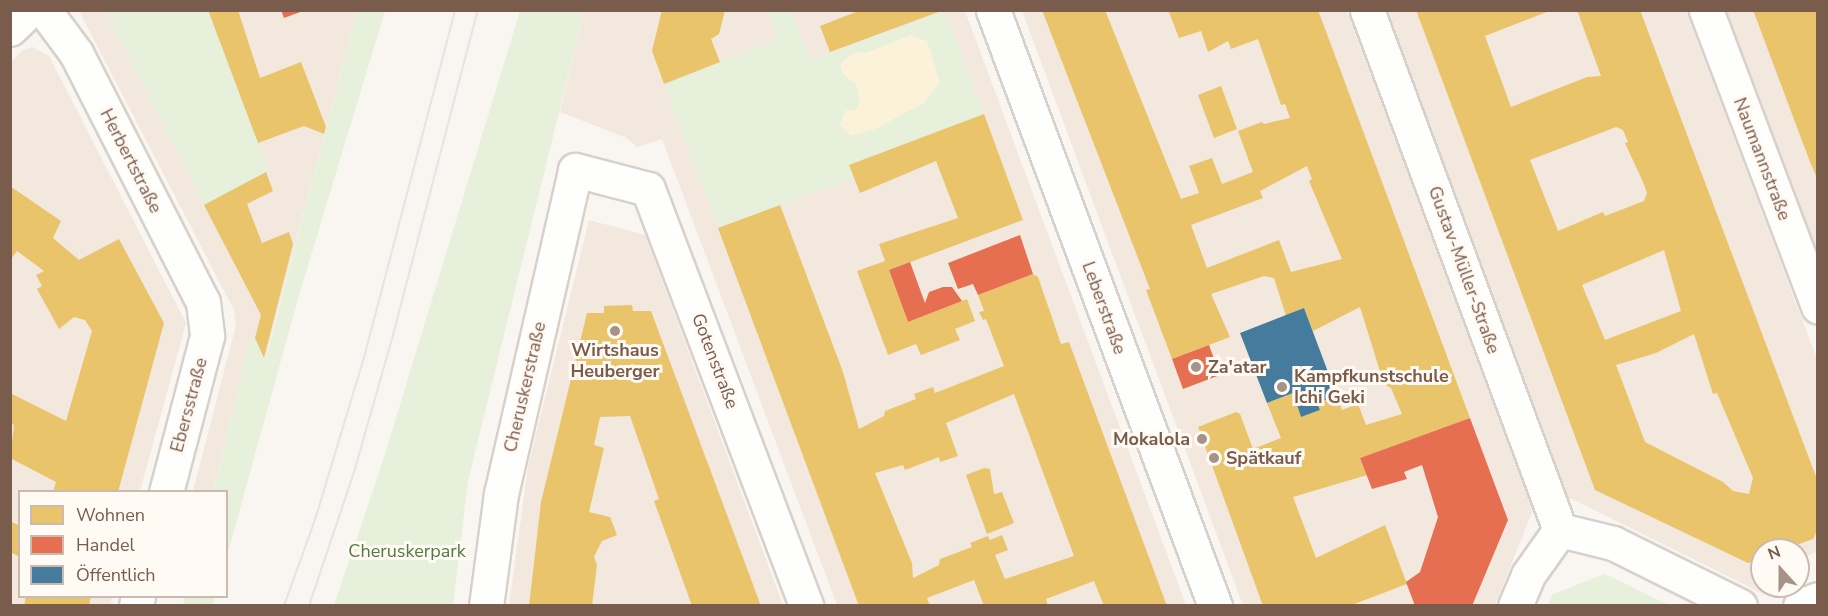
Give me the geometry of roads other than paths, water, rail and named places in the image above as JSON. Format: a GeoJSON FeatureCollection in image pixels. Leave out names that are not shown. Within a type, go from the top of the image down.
{"type":"FeatureCollection","features":[{"type":"Feature","properties":{"kind":"street"},"geometry":{"type":"LineString","coordinates":[[10,29],[30,10]]}},
{"type":"Feature","properties":{"kind":"street","name":"Herbertstraße"},"geometry":{"type":"LineString","coordinates":[[44,10],[76,53],[204,302],[207,319]]}},
{"type":"Feature","properties":{"kind":"street","name":"Leberstraße"},"geometry":{"type":"LineString","coordinates":[[993,10],[1215,606]]}},
{"type":"Feature","properties":{"kind":"street","name":"Gustav-Müller-Straße"},"geometry":{"type":"LineString","coordinates":[[1367,10],[1560,530]]}},
{"type":"Feature","properties":{"kind":"street","name":"Naumannstraße"},"geometry":{"type":"LineString","coordinates":[[1706,10],[1818,307]]}},
{"type":"Feature","properties":{"kind":"street","name":"Cheruskerstraße"},"geometry":{"type":"LineString","coordinates":[[486,606],[501,494],[575,170]]}},
{"type":"Feature","properties":{"kind":"street","name":"Gotenstraße"},"geometry":{"type":"LineString","coordinates":[[575,170],[648,189],[806,606]]}},
{"type":"Feature","properties":{"kind":"street","name":"Ebersstraße"},"geometry":{"type":"LineString","coordinates":[[167,490],[202,358],[207,319]]}},
{"type":"Feature","properties":{"kind":"street"},"geometry":{"type":"LineString","coordinates":[[1515,606],[1528,575],[1560,530],[1613,543],[1740,606]]}},
{"type":"Feature","properties":{"kind":"street"},"geometry":{"type":"LineString","coordinates":[[1800,606],[1818,599]]}},
{"type":"Feature","properties":{"kind":"tram line"},"geometry":{"type":"LineString","coordinates":[[284,606],[315,520],[365,354],[455,10]]}},
{"type":"Feature","properties":{"kind":"tram line"},"geometry":{"type":"LineString","coordinates":[[309,606],[355,469],[391,343],[478,10]]}},
{"type":"Feature","properties":{"kind":"place","name":"Wirtshaus Heuberger"},"geometry":{"type":"Point","coordinates":[615,331]}},
{"type":"Feature","properties":{"kind":"place","name":"Za'atar"},"geometry":{"type":"Point","coordinates":[1196,367]}},
{"type":"Feature","properties":{"kind":"place","name":"Kampfkunstschule Ichi Geki"},"geometry":{"type":"Point","coordinates":[1282,387]}},
{"type":"Feature","properties":{"kind":"place","name":"Mokalola"},"geometry":{"type":"Point","coordinates":[1202,439]}},
{"type":"Feature","properties":{"kind":"place","name":"Spätkauf"},"geometry":{"type":"Point","coordinates":[1214,458]}},
{"type":"Feature","properties":{"kind":"park label","name":"Cheruskerpark"},"geometry":{"type":"Point","coordinates":[407,551]}}]}
